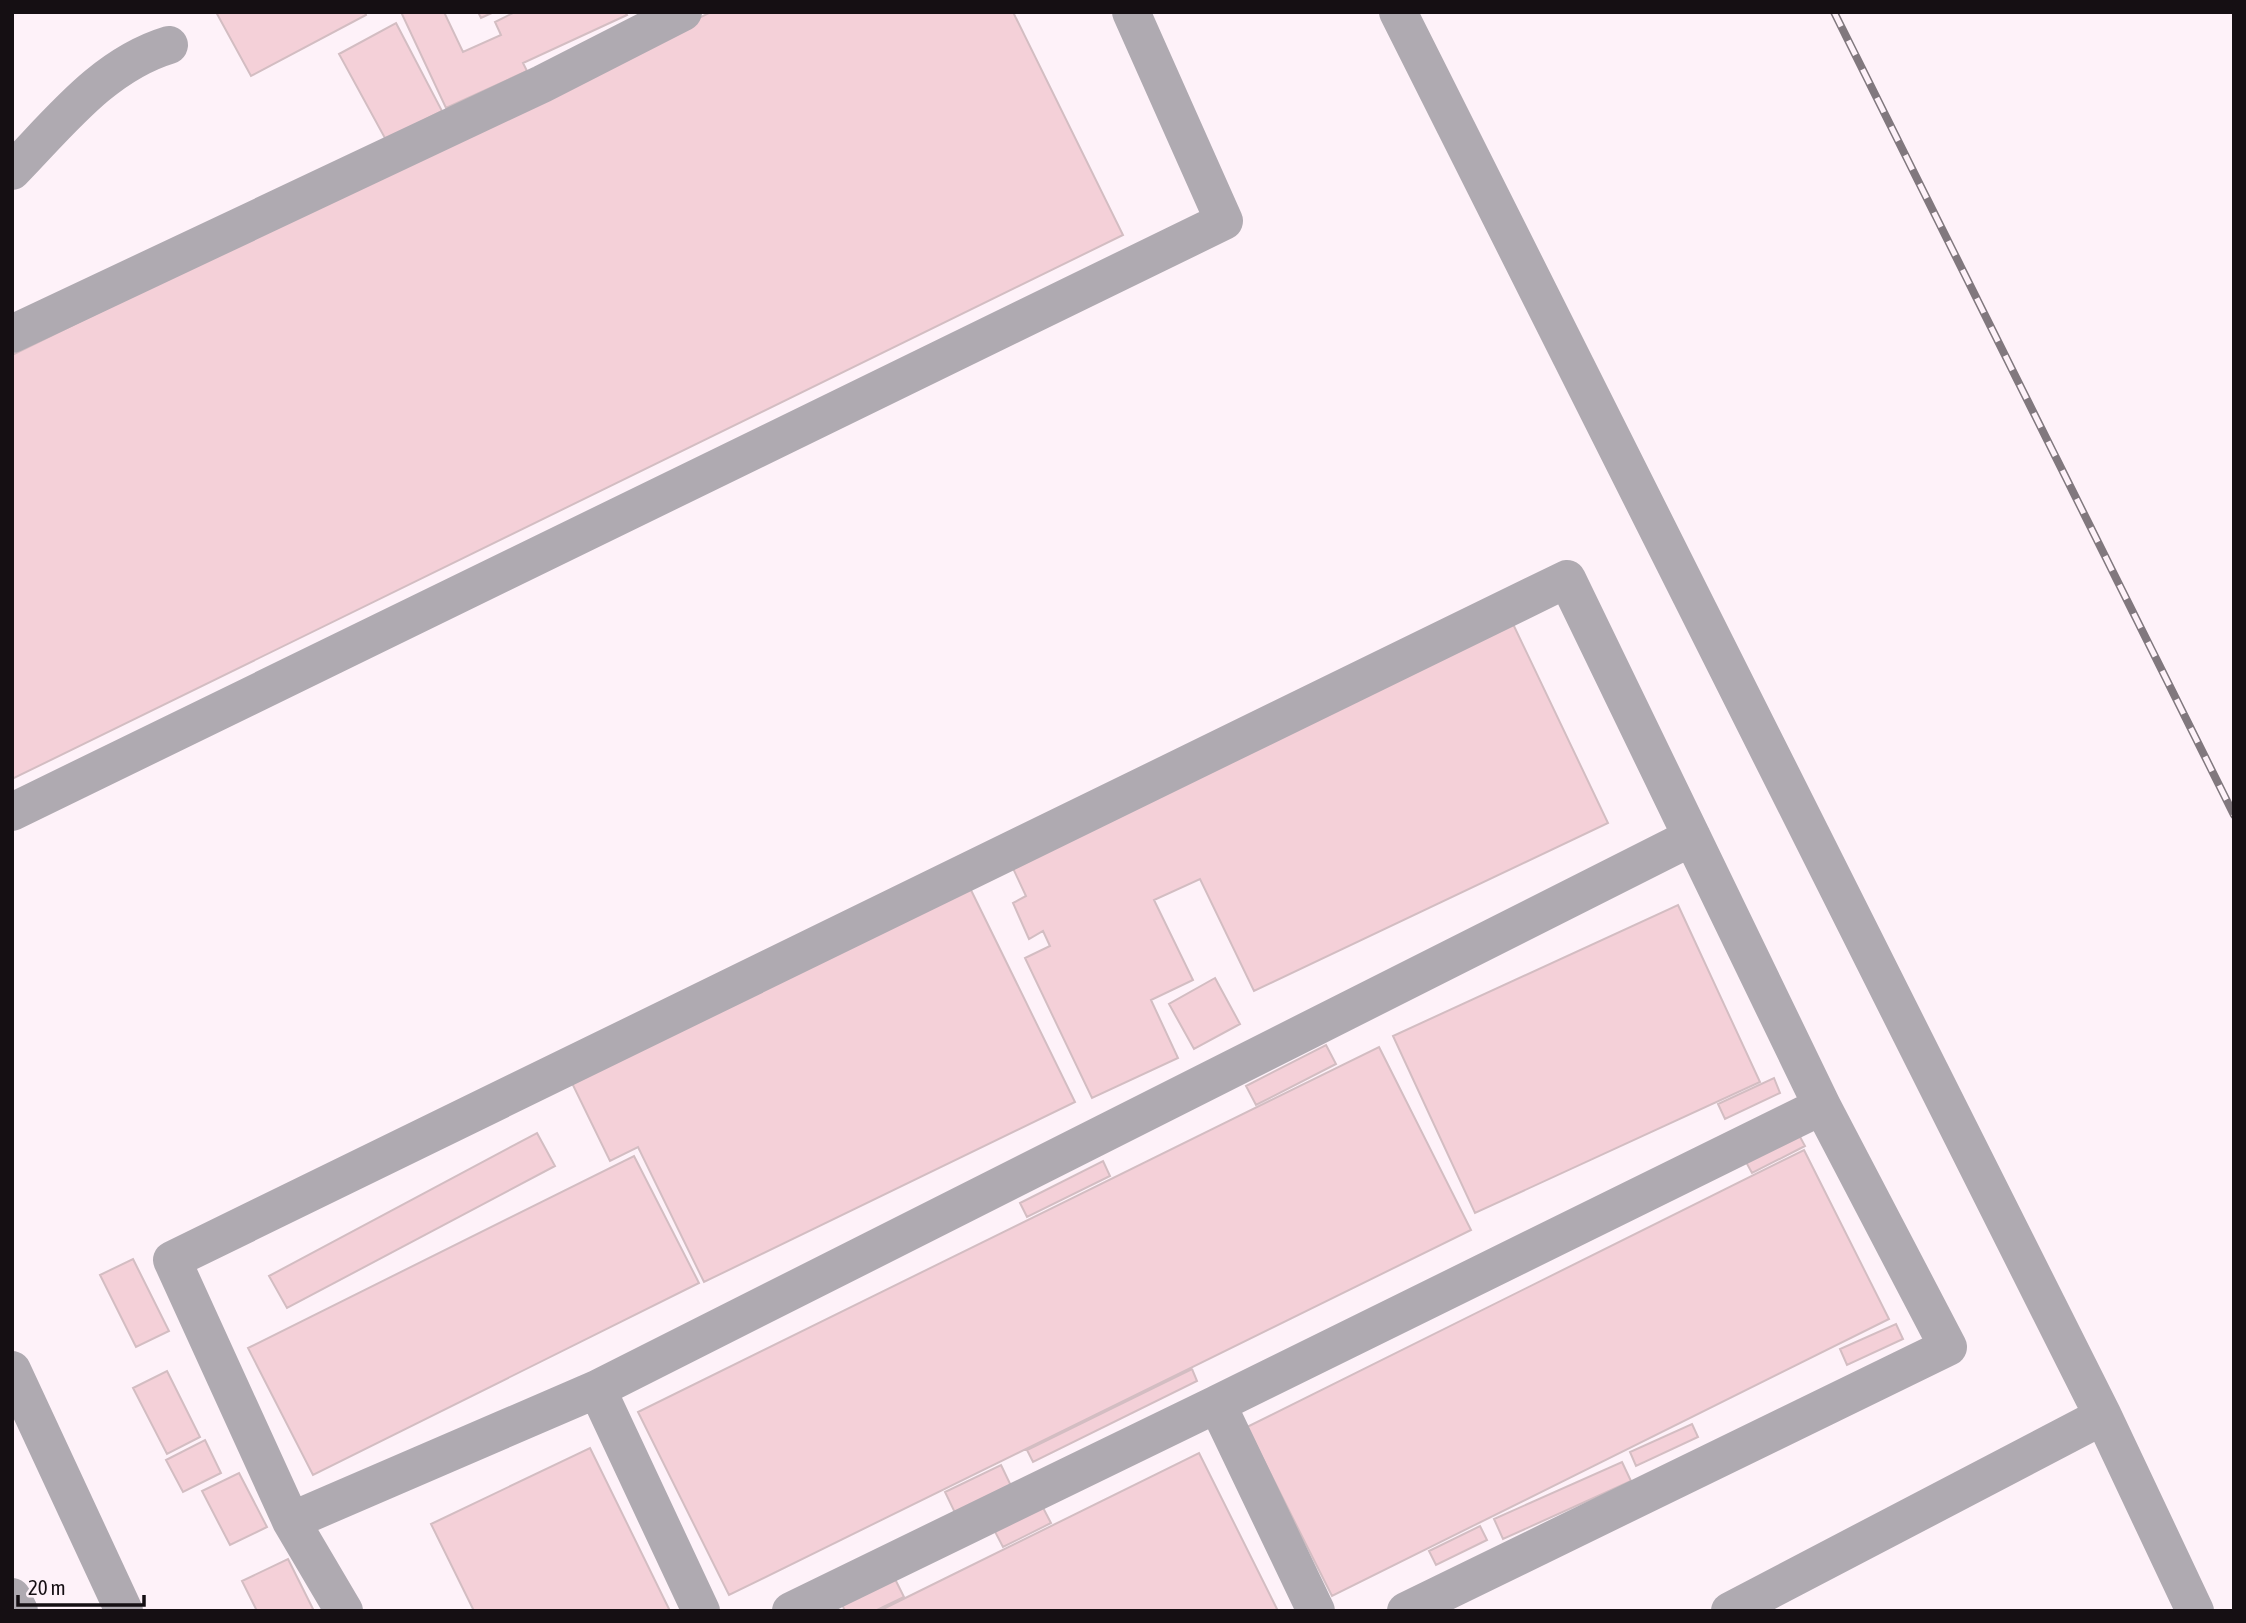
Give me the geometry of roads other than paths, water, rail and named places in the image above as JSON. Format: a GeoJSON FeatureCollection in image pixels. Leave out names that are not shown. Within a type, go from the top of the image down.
{"type":"FeatureCollection","features":[{"type":"Feature","properties":{"kind":"street"},"geometry":{"type":"LineString","coordinates":[[12,334],[542,84],[683,12]]}},
{"type":"Feature","properties":{"kind":"street"},"geometry":{"type":"LineString","coordinates":[[12,813],[1224,220],[1131,12]]}},
{"type":"Feature","properties":{"kind":"street"},"geometry":{"type":"LineString","coordinates":[[1398,12],[2103,1416],[2194,1611]]}},
{"type":"Feature","properties":{"kind":"street"},"geometry":{"type":"LineString","coordinates":[[12,171],[100,83],[139,54],[169,46]]}},
{"type":"Feature","properties":{"kind":"street"},"geometry":{"type":"LineString","coordinates":[[344,1611],[291,1521],[172,1260],[1567,579],[1822,1106],[1948,1347],[1406,1611]]}},
{"type":"Feature","properties":{"kind":"street"},"geometry":{"type":"LineString","coordinates":[[291,1521],[597,1389],[1692,837]]}},
{"type":"Feature","properties":{"kind":"street"},"geometry":{"type":"LineString","coordinates":[[791,1611],[1822,1106]]}},
{"type":"Feature","properties":{"kind":"street"},"geometry":{"type":"LineString","coordinates":[[12,1370],[124,1611]]}},
{"type":"Feature","properties":{"kind":"street"},"geometry":{"type":"LineString","coordinates":[[597,1389],[701,1611]]}},
{"type":"Feature","properties":{"kind":"street"},"geometry":{"type":"LineString","coordinates":[[1217,1404],[1316,1611]]}},
{"type":"Feature","properties":{"kind":"street"},"geometry":{"type":"LineString","coordinates":[[1730,1611],[2103,1416]]}},
{"type":"Feature","properties":{"kind":"street"},"geometry":{"type":"LineString","coordinates":[[12,1597],[19,1611]]}},
{"type":"Feature","properties":{"kind":"railway"},"geometry":{"type":"LineString","coordinates":[[1834,12],[2234,815]]}}]}
